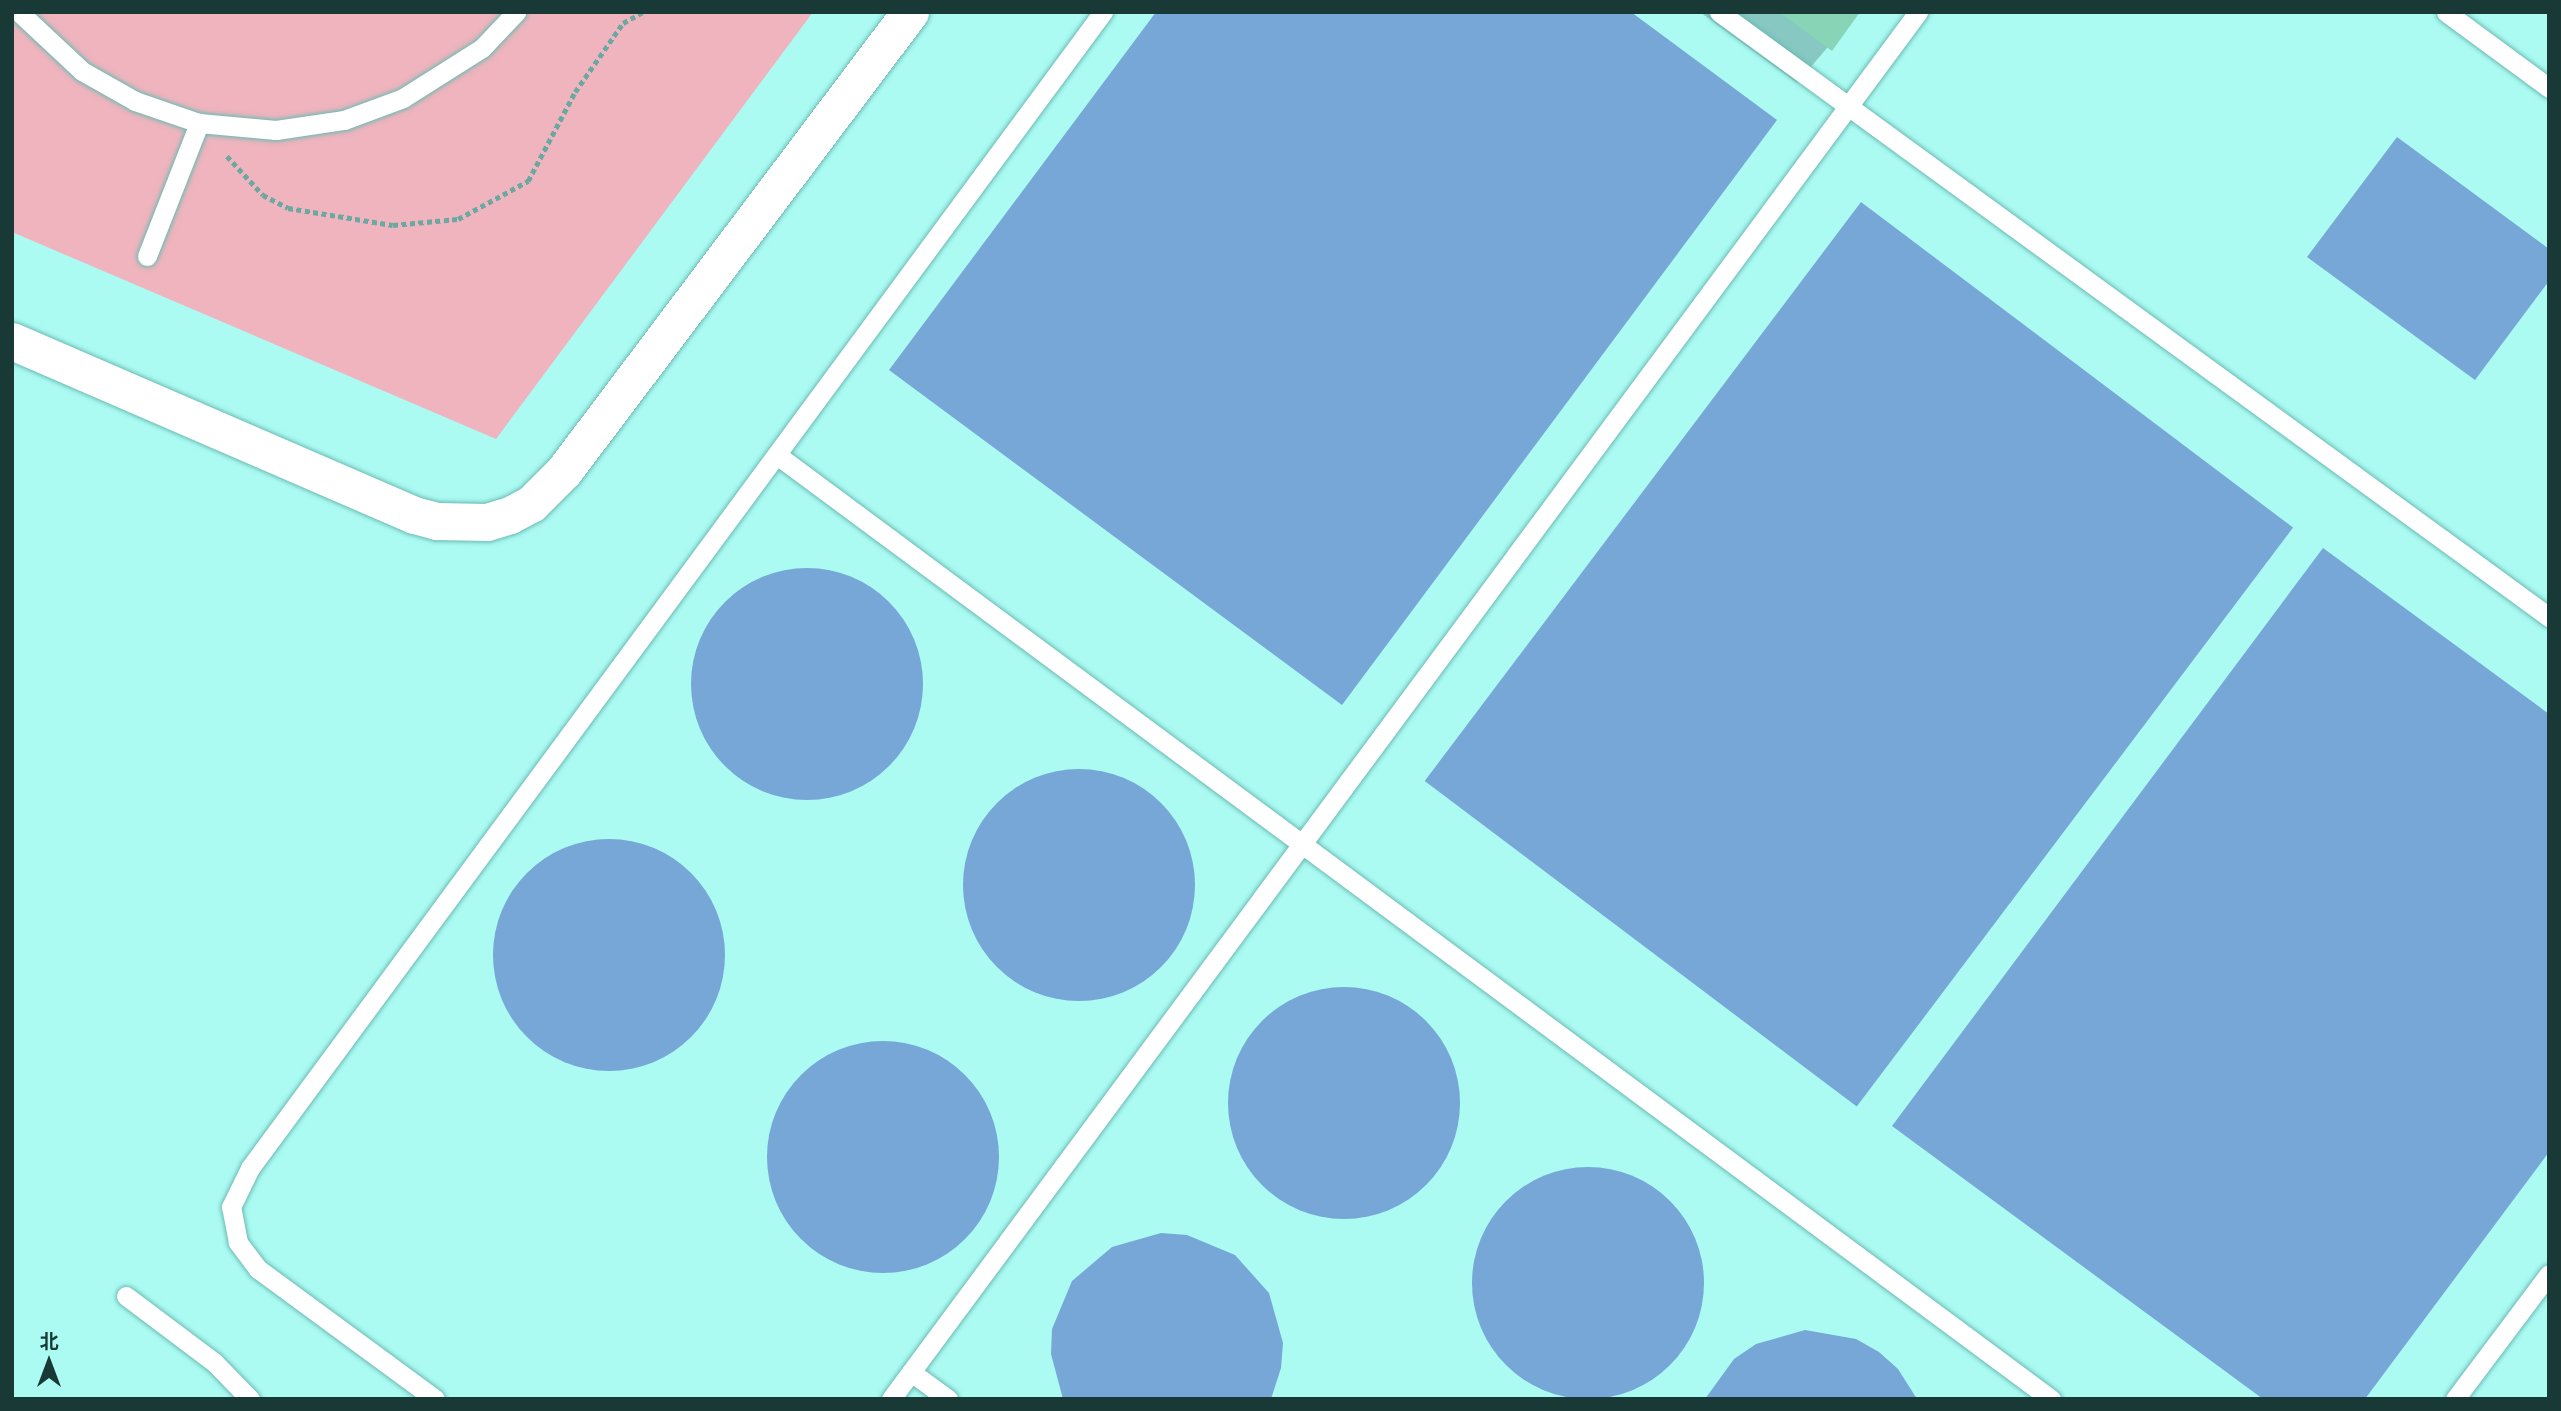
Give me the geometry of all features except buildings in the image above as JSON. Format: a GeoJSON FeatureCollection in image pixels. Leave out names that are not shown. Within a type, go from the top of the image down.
{"type":"FeatureCollection","features":[{"type":"Feature","properties":{"kind":"street"},"geometry":{"type":"LineString","coordinates":[[12,341],[414,515],[437,521],[487,522],[510,515],[531,504],[564,471],[910,12]]}},
{"type":"Feature","properties":{"kind":"lane"},"geometry":{"type":"LineString","coordinates":[[19,12],[82,71],[135,100],[199,123],[276,130],[344,120],[403,98],[449,72],[516,12]]}},
{"type":"Feature","properties":{"kind":"lane"},"geometry":{"type":"LineString","coordinates":[[435,1399],[258,1269],[238,1242],[230,1207],[250,1168],[1103,12]]}},
{"type":"Feature","properties":{"kind":"lane"},"geometry":{"type":"LineString","coordinates":[[1719,12],[2549,617]]}},
{"type":"Feature","properties":{"kind":"lane"},"geometry":{"type":"LineString","coordinates":[[891,1399],[1917,12]]}},
{"type":"Feature","properties":{"kind":"lane"},"geometry":{"type":"LineString","coordinates":[[2446,12],[2549,88]]}},
{"type":"Feature","properties":{"kind":"lane"},"geometry":{"type":"LineString","coordinates":[[147,256],[199,123]]}},
{"type":"Feature","properties":{"kind":"lane"},"geometry":{"type":"LineString","coordinates":[[777,455],[2051,1399]]}},
{"type":"Feature","properties":{"kind":"lane"},"geometry":{"type":"LineString","coordinates":[[2455,1399],[2549,1274]]}},
{"type":"Feature","properties":{"kind":"lane"},"geometry":{"type":"LineString","coordinates":[[126,1296],[214,1362],[250,1399]]}},
{"type":"Feature","properties":{"kind":"lane"},"geometry":{"type":"LineString","coordinates":[[911,1372],[948,1399]]}},
{"type":"Feature","properties":{"kind":"path"},"geometry":{"type":"LineString","coordinates":[[199,123],[263,195],[288,208],[393,225],[458,219],[528,180],[575,92],[623,23],[643,12]]}},
{"type":"Feature","properties":{"kind":"shaded area"},"geometry":{"type":"Polygon","coordinates":[[[12,12],[813,12],[496,439],[12,232],[12,12]]]}},
{"type":"Feature","properties":{"kind":"water"},"geometry":{"type":"Polygon","coordinates":[[[1156,12],[1631,12],[1777,120],[1342,705],[889,370],[1156,12]]]}},
{"type":"Feature","properties":{"kind":"water"},"geometry":{"type":"Polygon","coordinates":[[[2397,137],[2549,249],[2549,281],[2475,380],[2307,257],[2397,137]]]}},
{"type":"Feature","properties":{"kind":"water"},"geometry":{"type":"Polygon","coordinates":[[[1861,202],[2293,528],[1857,1107],[1425,781],[1861,202]]]}},
{"type":"Feature","properties":{"kind":"water"},"geometry":{"type":"Polygon","coordinates":[[[2323,548],[2549,714],[2549,1152],[2365,1399],[2263,1399],[1892,1126],[2323,548]]]}},
{"type":"Feature","properties":{"kind":"water"},"geometry":{"type":"Polygon","coordinates":[[[807,568],[851,577],[889,602],[914,640],[923,684],[914,728],[889,766],[851,791],[807,800],[763,791],[725,766],[700,728],[691,684],[700,640],[725,602],[763,577],[807,568]]]}},
{"type":"Feature","properties":{"kind":"water"},"geometry":{"type":"Polygon","coordinates":[[[1079,769],[1123,778],[1161,803],[1186,841],[1195,885],[1186,929],[1161,967],[1123,992],[1079,1001],[1035,992],[997,967],[972,929],[963,885],[972,841],[997,803],[1035,778],[1079,769]]]}},
{"type":"Feature","properties":{"kind":"water"},"geometry":{"type":"Polygon","coordinates":[[[609,839],[653,848],[691,873],[716,911],[725,955],[716,999],[691,1037],[653,1062],[609,1071],[565,1062],[527,1037],[502,999],[493,955],[502,911],[527,873],[565,848],[609,839]]]}},
{"type":"Feature","properties":{"kind":"water"},"geometry":{"type":"Polygon","coordinates":[[[1344,987],[1388,996],[1426,1021],[1451,1059],[1460,1103],[1451,1147],[1426,1185],[1388,1210],[1344,1219],[1300,1210],[1262,1185],[1237,1147],[1228,1103],[1237,1059],[1262,1021],[1300,996],[1344,987]]]}},
{"type":"Feature","properties":{"kind":"water"},"geometry":{"type":"Polygon","coordinates":[[[883,1041],[927,1050],[965,1075],[990,1113],[999,1157],[990,1201],[965,1239],[927,1264],[883,1273],[839,1264],[801,1239],[776,1201],[767,1157],[776,1113],[801,1075],[839,1050],[883,1041]]]}},
{"type":"Feature","properties":{"kind":"water"},"geometry":{"type":"Polygon","coordinates":[[[1588,1167],[1632,1176],[1670,1201],[1695,1239],[1704,1283],[1695,1327],[1670,1365],[1632,1390],[1588,1399],[1544,1390],[1506,1365],[1481,1327],[1472,1283],[1481,1239],[1506,1201],[1544,1176],[1588,1167]]]}},
{"type":"Feature","properties":{"kind":"water"},"geometry":{"type":"Polygon","coordinates":[[[1161,1233],[1187,1235],[1235,1255],[1269,1293],[1283,1343],[1281,1368],[1271,1399],[1063,1399],[1051,1354],[1052,1329],[1072,1281],[1112,1247],[1161,1233]]]}},
{"type":"Feature","properties":{"kind":"water"},"geometry":{"type":"Polygon","coordinates":[[[1805,1330],[1856,1339],[1879,1352],[1898,1369],[1917,1399],[1705,1399],[1734,1359],[1756,1344],[1805,1330]]]}}]}
